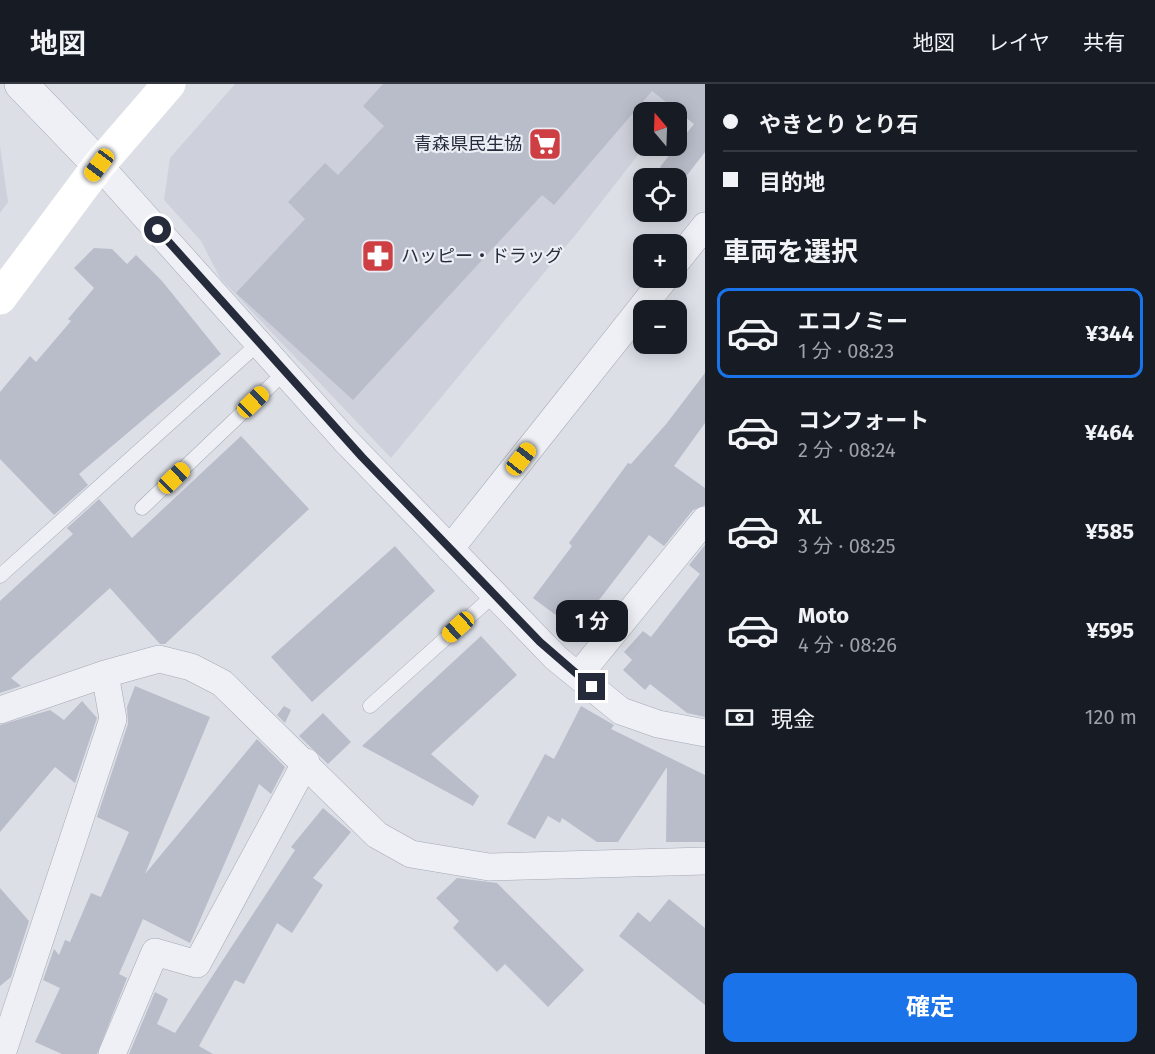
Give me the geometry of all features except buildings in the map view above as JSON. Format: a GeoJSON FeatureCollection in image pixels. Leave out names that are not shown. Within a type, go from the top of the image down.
{"type":"FeatureCollection","features":[{"type":"Feature","properties":{"kind":"main road"},"geometry":{"type":"LineString","coordinates":[[0,298],[99,165],[169,84]]}},
{"type":"Feature","properties":{"kind":"street"},"geometry":{"type":"LineString","coordinates":[[21,84],[99,165],[285,372],[450,549],[578,676],[621,711],[639,719],[681,730],[705,733]]}},
{"type":"Feature","properties":{"kind":"street"},"geometry":{"type":"LineString","coordinates":[[687,248],[705,226]]}},
{"type":"Feature","properties":{"kind":"street"},"geometry":{"type":"LineString","coordinates":[[450,549],[657,288]]}},
{"type":"Feature","properties":{"kind":"street"},"geometry":{"type":"LineString","coordinates":[[578,676],[705,520]]}},
{"type":"Feature","properties":{"kind":"street"},"geometry":{"type":"LineString","coordinates":[[0,710],[105,674],[159,659],[191,667],[222,683],[306,762],[377,835],[411,854],[489,867],[705,861]]}},
{"type":"Feature","properties":{"kind":"street"},"geometry":{"type":"LineString","coordinates":[[2,1054],[113,719],[105,674]]}},
{"type":"Feature","properties":{"kind":"street"},"geometry":{"type":"LineString","coordinates":[[112,1054],[155,952],[197,964],[306,762]]}},
{"type":"Feature","properties":{"kind":"lane"},"geometry":{"type":"LineString","coordinates":[[0,576],[259,343]]}},
{"type":"Feature","properties":{"kind":"lane"},"geometry":{"type":"LineString","coordinates":[[142,508],[285,372]]}},
{"type":"Feature","properties":{"kind":"lane"},"geometry":{"type":"LineString","coordinates":[[370,706],[494,595]]}},
{"type":"Feature","properties":{"kind":"shaded area"},"geometry":{"type":"Polygon","coordinates":[[[235,84],[692,84],[678,102],[633,102],[633,156],[637,156],[577,233],[391,458],[220,278],[201,241],[164,200],[170,158],[235,84]]]}},
{"type":"Feature","properties":{"kind":"shaded area"},"geometry":{"type":"Polygon","coordinates":[[[0,146],[8,202],[0,213],[0,146]]]}},
{"type":"Feature","properties":{"kind":"place","name":"青森県民生協"},"geometry":{"type":"Point","coordinates":[545,144]}},
{"type":"Feature","properties":{"kind":"place","name":"ハッピー・ドラッグ"},"geometry":{"type":"Point","coordinates":[378,256]}},
{"type":"Feature","properties":{"kind":"route"},"geometry":{"type":"LineString","coordinates":[[158,230],[362,457],[540,642],[592,687]]}}]}
